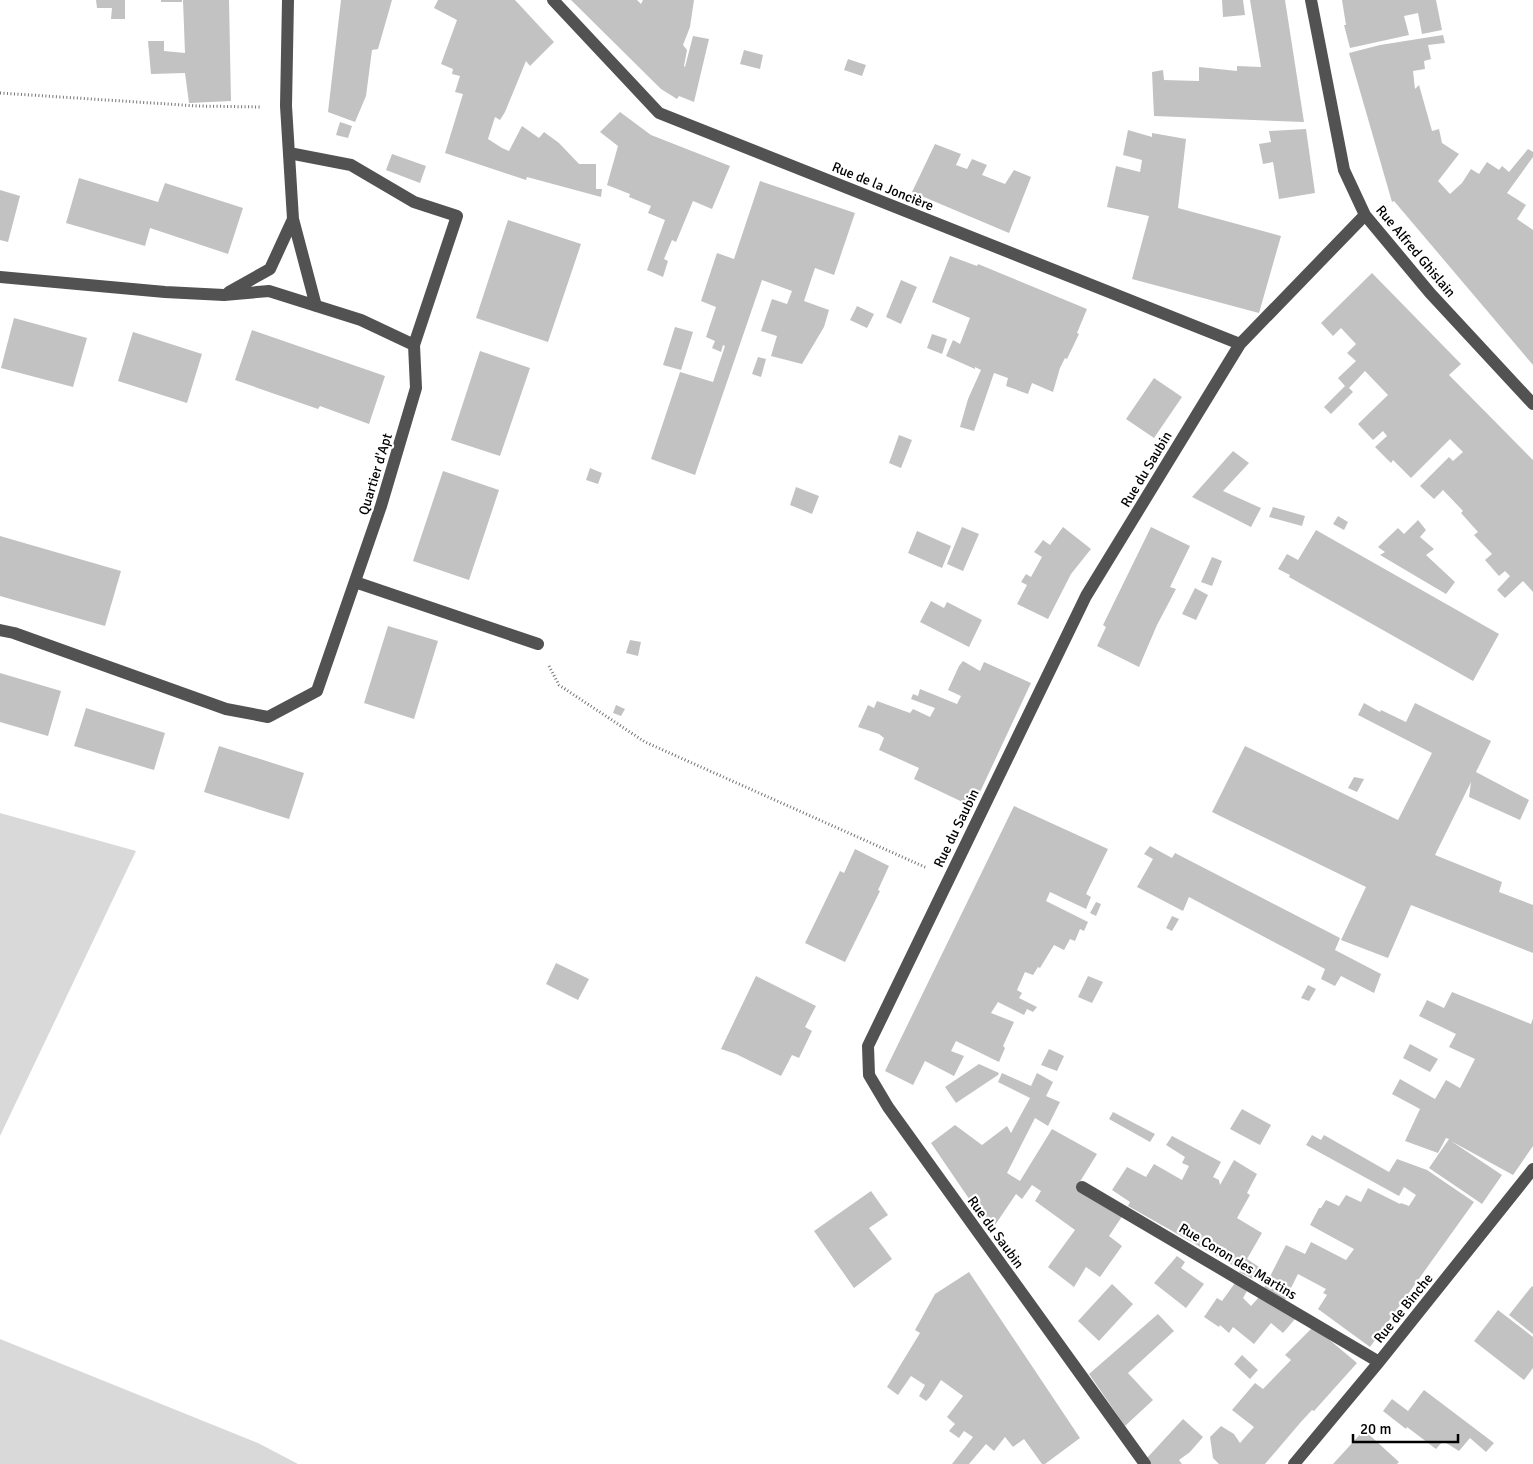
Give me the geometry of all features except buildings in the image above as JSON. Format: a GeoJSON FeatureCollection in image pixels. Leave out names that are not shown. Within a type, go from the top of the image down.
{"type":"FeatureCollection","features":[{"type":"Feature","properties":{"kind":"street"},"geometry":{"type":"LineString","coordinates":[[288,0],[286,106],[293,219],[316,306]]}},
{"type":"Feature","properties":{"kind":"street","name":"Rue de la Joncière"},"geometry":{"type":"LineString","coordinates":[[553,0],[659,113],[1240,344]]}},
{"type":"Feature","properties":{"kind":"street","name":"Rue Alfred Ghislain"},"geometry":{"type":"LineString","coordinates":[[1311,0],[1344,170],[1365,215],[1430,294],[1533,404]]}},
{"type":"Feature","properties":{"kind":"street"},"geometry":{"type":"LineString","coordinates":[[0,277],[165,292],[224,295],[269,291],[360,320],[414,345],[457,216],[414,202],[351,165],[289,154]]}},
{"type":"Feature","properties":{"kind":"street","name":"Rue du Saubin"},"geometry":{"type":"LineString","coordinates":[[1146,1464],[888,1107],[869,1075],[868,1046],[948,877],[1086,596],[1240,344],[1365,215]]}},
{"type":"Feature","properties":{"kind":"street"},"geometry":{"type":"LineString","coordinates":[[224,295],[270,269],[293,219]]}},
{"type":"Feature","properties":{"kind":"street","name":"Quartier d'Apt"},"geometry":{"type":"LineString","coordinates":[[0,630],[14,633],[226,709],[268,717],[318,690],[381,506],[416,388],[414,345]]}},
{"type":"Feature","properties":{"kind":"street"},"geometry":{"type":"LineString","coordinates":[[355,582],[538,644]]}},
{"type":"Feature","properties":{"kind":"street","name":"Rue de Binche"},"geometry":{"type":"LineString","coordinates":[[1294,1464],[1379,1362],[1533,1169]]}},
{"type":"Feature","properties":{"kind":"street","name":"Rue Coron des Martins"},"geometry":{"type":"LineString","coordinates":[[1082,1187],[1379,1362]]}},
{"type":"Feature","properties":{"kind":"path"},"geometry":{"type":"LineString","coordinates":[[0,93],[198,106],[254,108],[286,106]]}},
{"type":"Feature","properties":{"kind":"path"},"geometry":{"type":"LineString","coordinates":[[538,644],[559,685],[645,742],[948,877]]}},
{"type":"Feature","properties":{"kind":"shaded area"},"geometry":{"type":"Polygon","coordinates":[[[0,813],[136,851],[0,1136],[0,813]]]}},
{"type":"Feature","properties":{"kind":"shaded area"},"geometry":{"type":"Polygon","coordinates":[[[0,1339],[258,1443],[298,1464],[0,1464],[0,1339]]]}}]}
